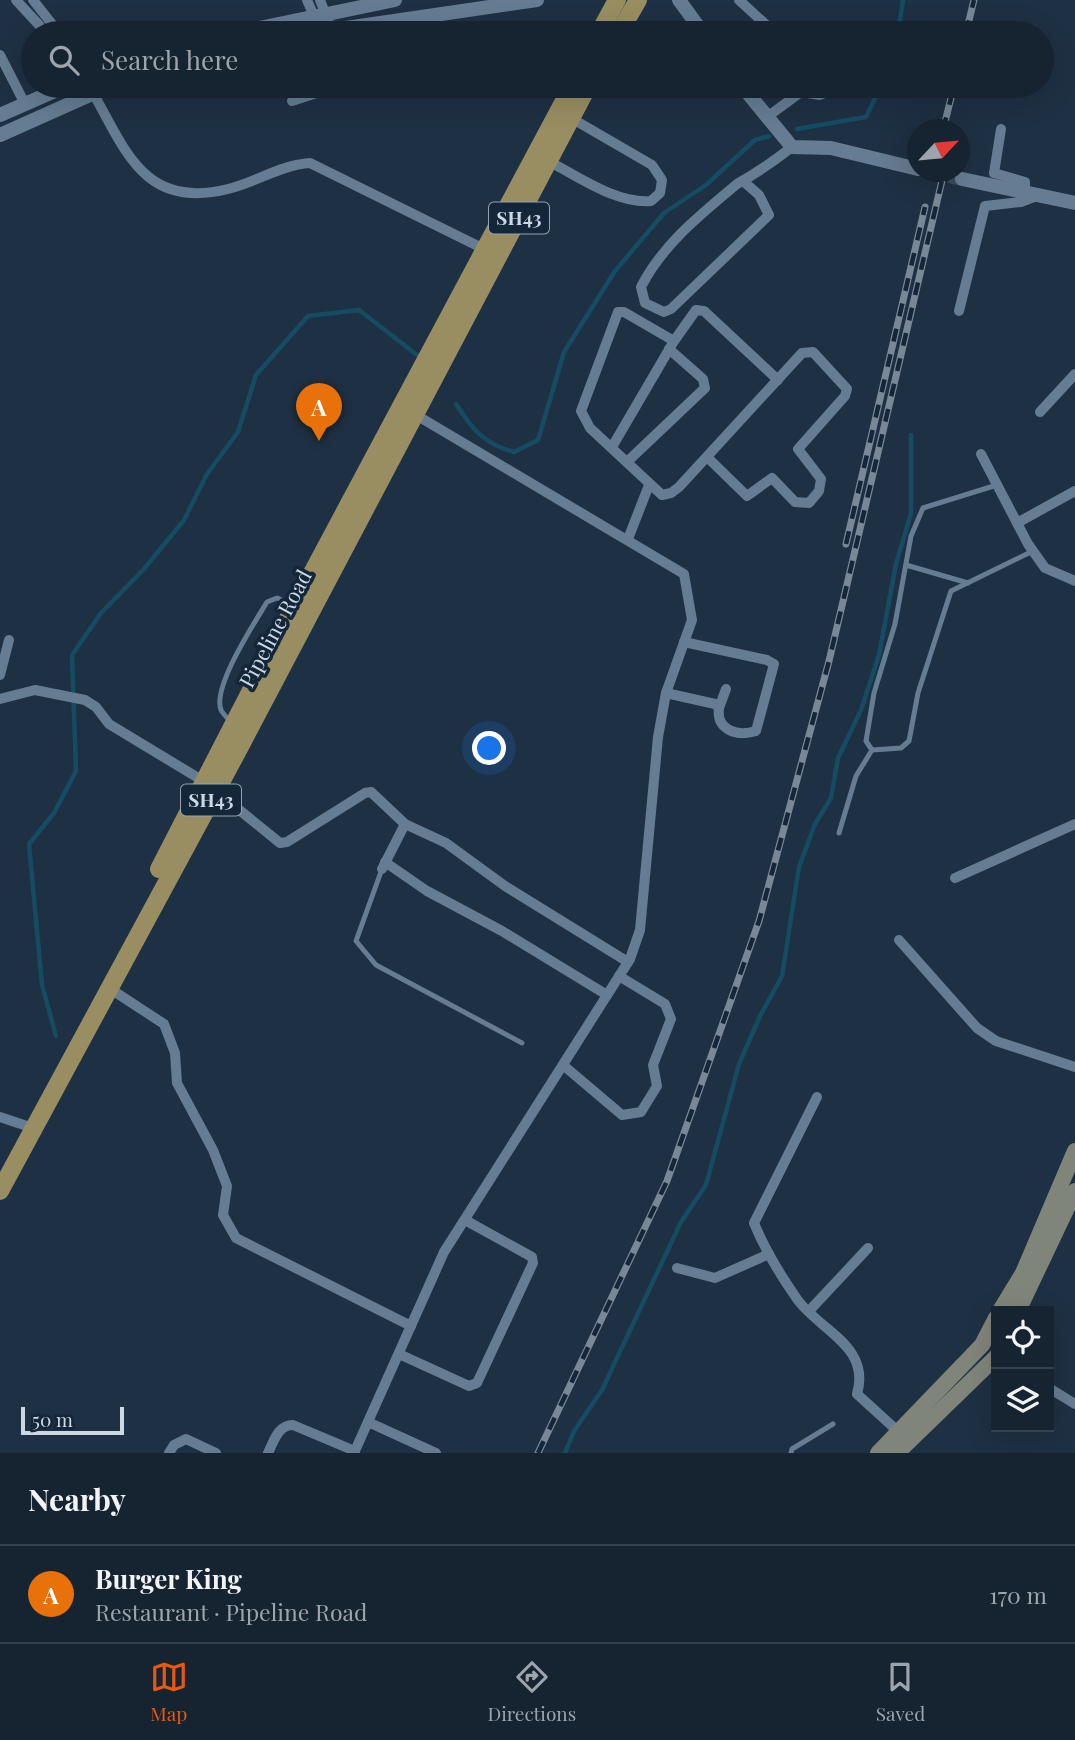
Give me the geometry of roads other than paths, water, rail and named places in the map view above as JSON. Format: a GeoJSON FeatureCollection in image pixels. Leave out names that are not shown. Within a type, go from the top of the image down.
{"type":"FeatureCollection","features":[{"type":"Feature","properties":{"kind":"main road"},"geometry":{"type":"LineString","coordinates":[[606,21],[617,0]]}},
{"type":"Feature","properties":{"kind":"main road"},"geometry":{"type":"LineString","coordinates":[[626,21],[638,0]]}},
{"type":"Feature","properties":{"kind":"main road","name":"Pipeline Road"},"geometry":{"type":"LineString","coordinates":[[410,411],[486,250],[566,98]]}},
{"type":"Feature","properties":{"kind":"main road","name":"Pipeline Road"},"geometry":{"type":"LineString","coordinates":[[0,1191],[210,786],[234,725],[582,98]]}},
{"type":"Feature","properties":{"kind":"main road","name":"Pipeline Road"},"geometry":{"type":"LineString","coordinates":[[0,1174],[109,988],[303,604]]}},
{"type":"Feature","properties":{"kind":"main road"},"geometry":{"type":"LineString","coordinates":[[1003,1306],[1023,1273],[1075,1151]]}},
{"type":"Feature","properties":{"kind":"main road"},"geometry":{"type":"LineString","coordinates":[[1020,1306],[1075,1191]]}},
{"type":"Feature","properties":{"kind":"main road"},"geometry":{"type":"LineString","coordinates":[[901,1442],[982,1345],[991,1328]]}},
{"type":"Feature","properties":{"kind":"main road"},"geometry":{"type":"LineString","coordinates":[[878,1453],[901,1442],[991,1361]]}},
{"type":"Feature","properties":{"kind":"street"},"geometry":{"type":"LineString","coordinates":[[16,0],[35,21]]}},
{"type":"Feature","properties":{"kind":"street"},"geometry":{"type":"LineString","coordinates":[[33,0],[50,21]]}},
{"type":"Feature","properties":{"kind":"street"},"geometry":{"type":"LineString","coordinates":[[307,0],[320,9]]}},
{"type":"Feature","properties":{"kind":"street"},"geometry":{"type":"LineString","coordinates":[[278,21],[320,9],[396,0]]}},
{"type":"Feature","properties":{"kind":"street"},"geometry":{"type":"LineString","coordinates":[[395,21],[537,0]]}},
{"type":"Feature","properties":{"kind":"street"},"geometry":{"type":"LineString","coordinates":[[679,0],[694,21]]}},
{"type":"Feature","properties":{"kind":"street"},"geometry":{"type":"LineString","coordinates":[[739,0],[762,21]]}},
{"type":"Feature","properties":{"kind":"street"},"geometry":{"type":"LineString","coordinates":[[0,55],[21,96]]}},
{"type":"Feature","properties":{"kind":"street"},"geometry":{"type":"LineString","coordinates":[[22,98],[25,104]]}},
{"type":"Feature","properties":{"kind":"street"},"geometry":{"type":"LineString","coordinates":[[0,115],[39,98]]}},
{"type":"Feature","properties":{"kind":"street"},"geometry":{"type":"LineString","coordinates":[[0,135],[73,98]]}},
{"type":"Feature","properties":{"kind":"street"},"geometry":{"type":"LineString","coordinates":[[96,98],[117,141],[139,170],[159,186],[193,192],[226,189],[297,164],[310,163],[486,250]]}},
{"type":"Feature","properties":{"kind":"street"},"geometry":{"type":"LineString","coordinates":[[292,101],[301,98]]}},
{"type":"Feature","properties":{"kind":"street"},"geometry":{"type":"LineString","coordinates":[[752,98],[792,147]]}},
{"type":"Feature","properties":{"kind":"street"},"geometry":{"type":"LineString","coordinates":[[767,117],[793,98]]}},
{"type":"Feature","properties":{"kind":"street"},"geometry":{"type":"LineString","coordinates":[[548,161],[617,195],[634,200],[651,201],[660,192],[662,180],[652,164],[571,118]]}},
{"type":"Feature","properties":{"kind":"street"},"geometry":{"type":"LineString","coordinates":[[1001,129],[994,173],[1025,182],[1032,194]]}},
{"type":"Feature","properties":{"kind":"street"},"geometry":{"type":"LineString","coordinates":[[743,181],[759,195],[769,215],[671,309],[664,312],[645,303],[641,287],[677,235],[743,181],[792,147],[831,148],[907,166]]}},
{"type":"Feature","properties":{"kind":"street"},"geometry":{"type":"LineString","coordinates":[[970,181],[1075,203]]}},
{"type":"Feature","properties":{"kind":"street"},"geometry":{"type":"LineString","coordinates":[[959,311],[985,206],[1032,194]]}},
{"type":"Feature","properties":{"kind":"street"},"geometry":{"type":"LineString","coordinates":[[612,447],[671,345],[693,313],[701,309],[778,380]]}},
{"type":"Feature","properties":{"kind":"street"},"geometry":{"type":"LineString","coordinates":[[628,461],[705,388],[703,379],[671,345],[624,312],[616,315],[582,411],[590,428],[628,461],[657,493],[671,493],[803,353],[810,351],[847,389],[845,396],[797,449],[821,479],[819,491],[813,499],[804,504],[795,502],[772,478],[747,496],[707,457]]}},
{"type":"Feature","properties":{"kind":"street"},"geometry":{"type":"LineString","coordinates":[[1040,412],[1075,374]]}},
{"type":"Feature","properties":{"kind":"street"},"geometry":{"type":"LineString","coordinates":[[268,1453],[281,1428],[286,1425],[293,1425],[354,1452],[444,1252],[628,962],[640,930],[658,737],[666,693],[692,620],[684,574],[410,411]]}},
{"type":"Feature","properties":{"kind":"street"},"geometry":{"type":"LineString","coordinates":[[981,454],[1017,523],[1045,568],[1075,581]]}},
{"type":"Feature","properties":{"kind":"street"},"geometry":{"type":"LineString","coordinates":[[628,539],[649,485]]}},
{"type":"Feature","properties":{"kind":"street"},"geometry":{"type":"LineString","coordinates":[[1017,523],[1075,492]]}},
{"type":"Feature","properties":{"kind":"street"},"geometry":{"type":"LineString","coordinates":[[0,675],[9,640]]}},
{"type":"Feature","properties":{"kind":"street"},"geometry":{"type":"LineString","coordinates":[[684,642],[767,660],[774,664],[756,731],[745,734],[725,727],[718,720],[726,689]]}},
{"type":"Feature","properties":{"kind":"street"},"geometry":{"type":"LineString","coordinates":[[0,699],[35,690],[85,700],[96,707],[109,724],[210,786],[280,843],[287,842],[365,793],[371,792],[405,824],[446,843],[505,886],[628,962]]}},
{"type":"Feature","properties":{"kind":"street"},"geometry":{"type":"LineString","coordinates":[[666,693],[715,704],[719,708]]}},
{"type":"Feature","properties":{"kind":"street"},"geometry":{"type":"LineString","coordinates":[[405,824],[384,865],[502,931],[607,995]]}},
{"type":"Feature","properties":{"kind":"street"},"geometry":{"type":"LineString","coordinates":[[955,878],[1075,824]]}},
{"type":"Feature","properties":{"kind":"street"},"geometry":{"type":"LineString","coordinates":[[899,940],[978,1028],[996,1041],[1075,1068]]}},
{"type":"Feature","properties":{"kind":"street"},"geometry":{"type":"LineString","coordinates":[[563,1065],[622,1115],[641,1112],[657,1086],[653,1065],[671,1019],[665,1004],[619,976]]}},
{"type":"Feature","properties":{"kind":"street"},"geometry":{"type":"LineString","coordinates":[[109,988],[164,1024],[175,1053],[177,1083],[213,1150],[227,1186],[223,1215],[236,1238],[411,1326]]}},
{"type":"Feature","properties":{"kind":"street"},"geometry":{"type":"LineString","coordinates":[[817,1097],[754,1223],[769,1254],[799,1301],[838,1337],[856,1359],[861,1378],[857,1394],[901,1442]]}},
{"type":"Feature","properties":{"kind":"street"},"geometry":{"type":"LineString","coordinates":[[0,1118],[27,1126]]}},
{"type":"Feature","properties":{"kind":"street"},"geometry":{"type":"LineString","coordinates":[[399,1354],[469,1386],[477,1383],[533,1263],[532,1257],[465,1220]]}},
{"type":"Feature","properties":{"kind":"street"},"geometry":{"type":"LineString","coordinates":[[809,1311],[868,1248]]}},
{"type":"Feature","properties":{"kind":"street"},"geometry":{"type":"LineString","coordinates":[[677,1268],[715,1278],[769,1254]]}},
{"type":"Feature","properties":{"kind":"street"},"geometry":{"type":"LineString","coordinates":[[982,1345],[991,1352]]}},
{"type":"Feature","properties":{"kind":"street"},"geometry":{"type":"LineString","coordinates":[[1054,1391],[1075,1404]]}},
{"type":"Feature","properties":{"kind":"street"},"geometry":{"type":"LineString","coordinates":[[368,1422],[436,1453]]}},
{"type":"Feature","properties":{"kind":"street"},"geometry":{"type":"LineString","coordinates":[[169,1453],[174,1445],[186,1439],[216,1453]]}},
{"type":"Feature","properties":{"kind":"lane"},"geometry":{"type":"LineString","coordinates":[[872,750],[866,741],[874,692],[895,624],[911,536],[923,508],[997,485]]}},
{"type":"Feature","properties":{"kind":"lane"},"geometry":{"type":"LineString","coordinates":[[872,750],[901,748],[909,741],[918,694],[928,668],[939,620],[951,591],[1033,551]]}},
{"type":"Feature","properties":{"kind":"lane"},"geometry":{"type":"LineString","coordinates":[[906,565],[968,583]]}},
{"type":"Feature","properties":{"kind":"lane"},"geometry":{"type":"LineString","coordinates":[[234,725],[221,710],[220,700],[235,659],[267,602],[277,598],[303,604]]}},
{"type":"Feature","properties":{"kind":"lane"},"geometry":{"type":"LineString","coordinates":[[839,833],[856,776],[872,750]]}},
{"type":"Feature","properties":{"kind":"lane"},"geometry":{"type":"LineString","coordinates":[[384,865],[356,941],[376,965],[522,1043]]}},
{"type":"Feature","properties":{"kind":"lane"},"geometry":{"type":"LineString","coordinates":[[791,1453],[792,1449],[833,1424]]}},
{"type":"Feature","properties":{"kind":"waterway"},"geometry":{"type":"LineString","coordinates":[[900,21],[903,0]]}},
{"type":"Feature","properties":{"kind":"waterway"},"geometry":{"type":"LineString","coordinates":[[797,129],[866,117],[875,98]]}},
{"type":"Feature","properties":{"kind":"waterway"},"geometry":{"type":"LineString","coordinates":[[456,404],[480,434],[504,449],[514,452],[538,440],[564,352],[615,271],[664,213],[706,185],[755,140],[769,136]]}},
{"type":"Feature","properties":{"kind":"waterway"},"geometry":{"type":"LineString","coordinates":[[56,1036],[42,985],[29,844],[54,813],[76,771],[72,655],[101,613],[144,569],[184,520],[207,474],[238,432],[256,375],[308,316],[359,310],[417,355]]}},
{"type":"Feature","properties":{"kind":"waterway"},"geometry":{"type":"LineString","coordinates":[[565,1453],[574,1431],[602,1390],[681,1222],[706,1185],[739,1064],[760,1016],[782,976],[799,867],[815,824],[831,798],[838,758],[861,710],[879,655],[896,564],[911,513],[911,435]]}},
{"type":"Feature","properties":{"kind":"railway"},"geometry":{"type":"LineString","coordinates":[[969,21],[974,0]]}},
{"type":"Feature","properties":{"kind":"railway"},"geometry":{"type":"LineString","coordinates":[[946,119],[951,98]]}},
{"type":"Feature","properties":{"kind":"railway"},"geometry":{"type":"LineString","coordinates":[[538,1453],[667,1181],[759,921],[829,661],[942,182]]}},
{"type":"Feature","properties":{"kind":"railway"},"geometry":{"type":"LineString","coordinates":[[846,544],[925,207]]}},
{"type":"Feature","properties":{"kind":"place","name":"Burger King"},"geometry":{"type":"Point","coordinates":[319,441]}}]}
